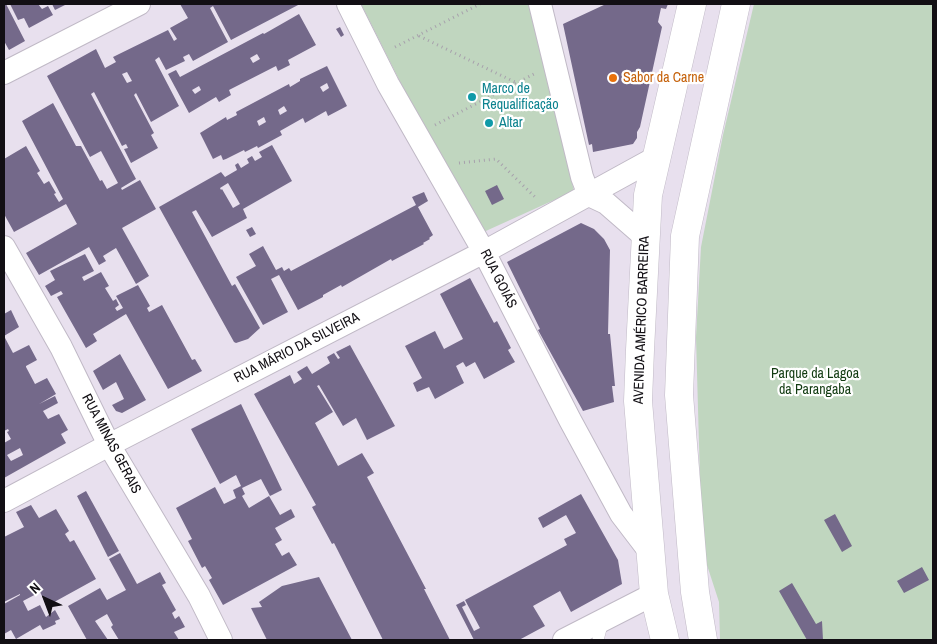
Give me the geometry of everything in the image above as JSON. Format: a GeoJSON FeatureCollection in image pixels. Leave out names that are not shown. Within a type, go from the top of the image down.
{"type":"FeatureCollection","features":[{"type":"Feature","properties":{"kind":"main road","name":"AVENIDA AMÉRICO BARREIRA"},"geometry":{"type":"LineString","coordinates":[[665,640],[654,594],[638,401],[648,195],[692,4]]}},
{"type":"Feature","properties":{"kind":"main road"},"geometry":{"type":"LineString","coordinates":[[703,640],[695,592],[679,395],[685,236],[736,4]]}},
{"type":"Feature","properties":{"kind":"street"},"geometry":{"type":"LineString","coordinates":[[4,73],[139,4]]}},
{"type":"Feature","properties":{"kind":"street","name":"RUA GOIÁS"},"geometry":{"type":"LineString","coordinates":[[348,4],[388,84],[484,252],[570,420],[621,514],[650,552]]}},
{"type":"Feature","properties":{"kind":"street"},"geometry":{"type":"LineString","coordinates":[[540,4],[582,177],[590,194],[606,202],[645,237]]}},
{"type":"Feature","properties":{"kind":"street","name":"RUA MÁRIO DA SILVEIRA"},"geometry":{"type":"LineString","coordinates":[[4,502],[109,444],[484,252],[657,157]]}},
{"type":"Feature","properties":{"kind":"street","name":"RUA MINAS GERAIS"},"geometry":{"type":"LineString","coordinates":[[4,247],[61,347],[109,444],[199,596],[221,640]]}},
{"type":"Feature","properties":{"kind":"street"},"geometry":{"type":"LineString","coordinates":[[564,640],[601,630],[654,594]]}},
{"type":"Feature","properties":{"kind":"path"},"geometry":{"type":"LineString","coordinates":[[391,39],[396,48],[480,4]]}},
{"type":"Feature","properties":{"kind":"path"},"geometry":{"type":"LineString","coordinates":[[418,35],[517,83]]}},
{"type":"Feature","properties":{"kind":"path"},"geometry":{"type":"LineString","coordinates":[[433,127],[539,72]]}},
{"type":"Feature","properties":{"kind":"path"},"geometry":{"type":"LineString","coordinates":[[453,164],[496,159],[538,200],[530,204]]}},
{"type":"Feature","properties":{"kind":"green space"},"geometry":{"type":"Polygon","coordinates":[[[361,4],[530,4],[574,191],[477,235],[361,4]]]}},
{"type":"Feature","properties":{"kind":"green space","name":"Parque da Lagoa da Parangaba"},"geometry":{"type":"Polygon","coordinates":[[[754,4],[933,4],[933,640],[720,640],[719,602],[706,562],[701,516],[696,337],[701,247],[723,135],[754,4]]]}},
{"type":"Feature","properties":{"kind":"building"},"geometry":{"type":"Polygon","coordinates":[[[4,4],[6,4],[25,41],[9,50],[4,41],[4,4]]]}},
{"type":"Feature","properties":{"kind":"building"},"geometry":{"type":"Polygon","coordinates":[[[10,4],[38,4],[42,9],[48,6],[53,15],[29,28],[24,18],[18,20],[10,4]]]}},
{"type":"Feature","properties":{"kind":"building"},"geometry":{"type":"Polygon","coordinates":[[[52,4],[67,4],[55,10],[52,4]]]}},
{"type":"Feature","properties":{"kind":"building"},"geometry":{"type":"Polygon","coordinates":[[[180,4],[300,4],[231,40],[213,6],[210,8],[228,42],[193,61],[189,54],[183,57],[185,61],[166,70],[159,57],[155,60],[179,106],[151,122],[136,93],[134,95],[154,133],[151,135],[158,148],[131,163],[124,149],[128,148],[126,144],[122,146],[94,92],[91,94],[136,179],[121,188],[122,190],[140,180],[156,209],[122,228],[149,276],[136,284],[116,248],[103,256],[106,261],[99,265],[89,247],[39,275],[26,253],[77,224],[66,204],[14,232],[4,214],[4,159],[26,146],[40,171],[37,173],[44,184],[49,181],[59,202],[63,199],[22,121],[53,103],[76,146],[81,146],[100,181],[102,180],[107,189],[118,183],[101,151],[90,157],[47,76],[96,49],[105,68],[116,62],[113,57],[168,30],[174,41],[177,39],[170,28],[188,18],[180,4]],[[127,72],[122,74],[127,83],[132,81],[127,72]]]}},
{"type":"Feature","properties":{"kind":"building","name":"Sabor da Carne"},"geometry":{"type":"Polygon","coordinates":[[[606,4],[668,4],[666,9],[661,8],[658,22],[662,27],[637,138],[633,144],[593,152],[592,144],[589,145],[563,24],[606,4]]]}},
{"type":"Feature","properties":{"kind":"building"},"geometry":{"type":"Polygon","coordinates":[[[299,14],[316,45],[288,60],[290,65],[278,71],[276,66],[229,90],[231,95],[219,102],[216,97],[189,113],[168,74],[176,70],[180,77],[299,14]],[[257,54],[250,58],[253,63],[260,59],[257,54]],[[199,86],[192,90],[195,94],[201,90],[199,86]]]}},
{"type":"Feature","properties":{"kind":"building"},"geometry":{"type":"Polygon","coordinates":[[[340,27],[344,35],[341,37],[336,29],[340,27]]]}},
{"type":"Feature","properties":{"kind":"building"},"geometry":{"type":"Polygon","coordinates":[[[327,66],[347,106],[328,116],[326,111],[305,123],[303,118],[280,131],[282,135],[258,148],[257,146],[245,152],[244,150],[223,160],[221,155],[213,159],[200,133],[226,117],[227,120],[237,115],[236,112],[289,84],[290,87],[300,81],[300,79],[327,66]],[[327,83],[320,87],[323,92],[329,88],[327,83]],[[284,106],[278,110],[280,115],[287,111],[284,106]],[[264,117],[257,121],[259,126],[266,122],[264,117]]]}},
{"type":"Feature","properties":{"kind":"building"},"geometry":{"type":"Polygon","coordinates":[[[272,145],[292,181],[243,209],[247,218],[212,237],[196,210],[192,212],[232,286],[235,284],[260,328],[248,339],[236,343],[159,207],[221,172],[225,177],[237,170],[235,165],[238,163],[241,168],[249,163],[247,159],[252,156],[255,161],[262,157],[259,152],[272,145]],[[228,183],[220,188],[233,208],[240,204],[228,183]]]}},
{"type":"Feature","properties":{"kind":"building"},"geometry":{"type":"Polygon","coordinates":[[[497,185],[504,199],[492,205],[485,191],[497,185]]]}},
{"type":"Feature","properties":{"kind":"building"},"geometry":{"type":"Polygon","coordinates":[[[424,192],[428,201],[418,207],[433,235],[424,244],[392,261],[391,259],[342,287],[341,285],[298,310],[279,275],[271,279],[288,312],[263,325],[236,277],[256,266],[249,254],[263,246],[276,270],[282,267],[284,271],[289,268],[291,271],[416,205],[412,197],[424,192]]]}},
{"type":"Feature","properties":{"kind":"building"},"geometry":{"type":"Polygon","coordinates":[[[581,223],[594,229],[604,239],[610,250],[608,334],[610,334],[615,386],[612,386],[614,402],[583,411],[538,330],[540,329],[507,262],[581,223]]]}},
{"type":"Feature","properties":{"kind":"building"},"geometry":{"type":"Polygon","coordinates":[[[252,227],[256,234],[250,237],[246,230],[252,227]]]}},
{"type":"Feature","properties":{"kind":"building"},"geometry":{"type":"Polygon","coordinates":[[[85,254],[94,271],[82,277],[84,281],[101,272],[109,286],[105,288],[113,301],[116,299],[119,305],[115,308],[117,311],[123,308],[116,296],[138,285],[150,306],[147,308],[149,312],[162,305],[192,360],[195,359],[202,371],[168,389],[126,314],[93,334],[97,341],[86,348],[57,297],[63,294],[61,291],[51,296],[45,286],[55,280],[50,271],[85,254]]]}},
{"type":"Feature","properties":{"kind":"building"},"geometry":{"type":"Polygon","coordinates":[[[470,278],[494,323],[497,321],[511,348],[508,350],[515,362],[484,379],[475,362],[466,367],[463,362],[456,366],[464,383],[435,399],[429,387],[417,392],[413,383],[422,378],[405,346],[435,331],[444,349],[463,339],[440,294],[470,278]]]}},
{"type":"Feature","properties":{"kind":"building"},"geometry":{"type":"Polygon","coordinates":[[[11,310],[19,327],[4,336],[4,314],[11,310]]]}},
{"type":"Feature","properties":{"kind":"building"},"geometry":{"type":"Polygon","coordinates":[[[4,336],[13,353],[29,345],[37,360],[26,367],[35,384],[47,378],[56,394],[39,404],[55,396],[58,403],[43,411],[48,419],[59,414],[68,430],[61,434],[66,443],[4,478],[4,443],[11,439],[7,432],[9,431],[8,429],[4,431],[4,336]],[[20,448],[7,455],[11,461],[23,455],[20,448]]]}},
{"type":"Feature","properties":{"kind":"building"},"geometry":{"type":"Polygon","coordinates":[[[350,345],[395,426],[367,440],[356,418],[343,426],[319,385],[317,386],[333,412],[315,423],[338,466],[362,453],[374,473],[367,477],[426,589],[424,589],[450,640],[383,640],[334,543],[332,544],[312,507],[316,505],[254,394],[290,375],[294,384],[302,379],[297,372],[307,366],[312,374],[330,363],[327,357],[334,353],[338,359],[340,358],[336,352],[350,345]]]}},
{"type":"Feature","properties":{"kind":"building"},"geometry":{"type":"Polygon","coordinates":[[[120,354],[146,400],[122,413],[116,411],[112,405],[124,399],[116,382],[103,390],[93,371],[120,354]]]}},
{"type":"Feature","properties":{"kind":"building"},"geometry":{"type":"Polygon","coordinates":[[[241,404],[282,490],[270,496],[261,479],[242,488],[245,494],[242,496],[249,508],[269,496],[280,515],[291,509],[295,517],[275,528],[282,540],[275,544],[282,556],[289,552],[297,565],[223,605],[209,580],[212,578],[205,566],[202,568],[188,541],[192,539],[176,508],[215,487],[224,504],[236,498],[233,490],[241,486],[236,475],[220,484],[191,429],[241,404]]]}},
{"type":"Feature","properties":{"kind":"building"},"geometry":{"type":"Polygon","coordinates":[[[86,491],[119,551],[108,557],[77,496],[86,491]]]}},
{"type":"Feature","properties":{"kind":"building"},"geometry":{"type":"Polygon","coordinates":[[[581,494],[618,560],[622,584],[571,612],[560,591],[533,606],[545,626],[519,640],[474,640],[456,605],[464,601],[466,605],[462,607],[474,631],[480,628],[465,600],[567,545],[564,539],[576,533],[566,515],[543,528],[538,518],[581,494]]]}},
{"type":"Feature","properties":{"kind":"building"},"geometry":{"type":"Polygon","coordinates":[[[31,505],[39,518],[56,509],[69,531],[65,534],[70,542],[74,540],[96,579],[47,606],[40,592],[23,601],[28,611],[40,605],[46,617],[55,610],[60,619],[55,621],[56,624],[43,630],[40,625],[16,639],[11,630],[4,634],[4,604],[20,594],[4,602],[4,537],[24,527],[16,512],[31,505]]]}},
{"type":"Feature","properties":{"kind":"building"},"geometry":{"type":"Polygon","coordinates":[[[835,514],[852,546],[842,552],[824,520],[835,514]]]}},
{"type":"Feature","properties":{"kind":"building"},"geometry":{"type":"Polygon","coordinates":[[[120,553],[137,584],[160,572],[166,583],[162,585],[176,610],[172,613],[175,619],[179,616],[185,627],[174,632],[179,640],[119,640],[111,627],[113,625],[107,614],[95,621],[108,640],[87,640],[68,606],[100,588],[107,600],[126,590],[109,559],[120,553]]]}},
{"type":"Feature","properties":{"kind":"building"},"geometry":{"type":"Polygon","coordinates":[[[922,567],[929,580],[904,593],[897,581],[922,567]]]}},
{"type":"Feature","properties":{"kind":"building"},"geometry":{"type":"Polygon","coordinates":[[[319,577],[352,640],[267,640],[251,608],[262,607],[259,602],[282,586],[319,577]]]}},
{"type":"Feature","properties":{"kind":"building"},"geometry":{"type":"Polygon","coordinates":[[[792,583],[816,624],[822,621],[823,640],[807,640],[779,591],[792,583]]]}},
{"type":"Feature","properties":{"kind":"place","name":"Sabor da Carne"},"geometry":{"type":"Point","coordinates":[613,78]}},
{"type":"Feature","properties":{"kind":"place","name":"Marco de Requalificação"},"geometry":{"type":"Point","coordinates":[472,97]}},
{"type":"Feature","properties":{"kind":"place","name":"Altar"},"geometry":{"type":"Point","coordinates":[489,123]}}]}
